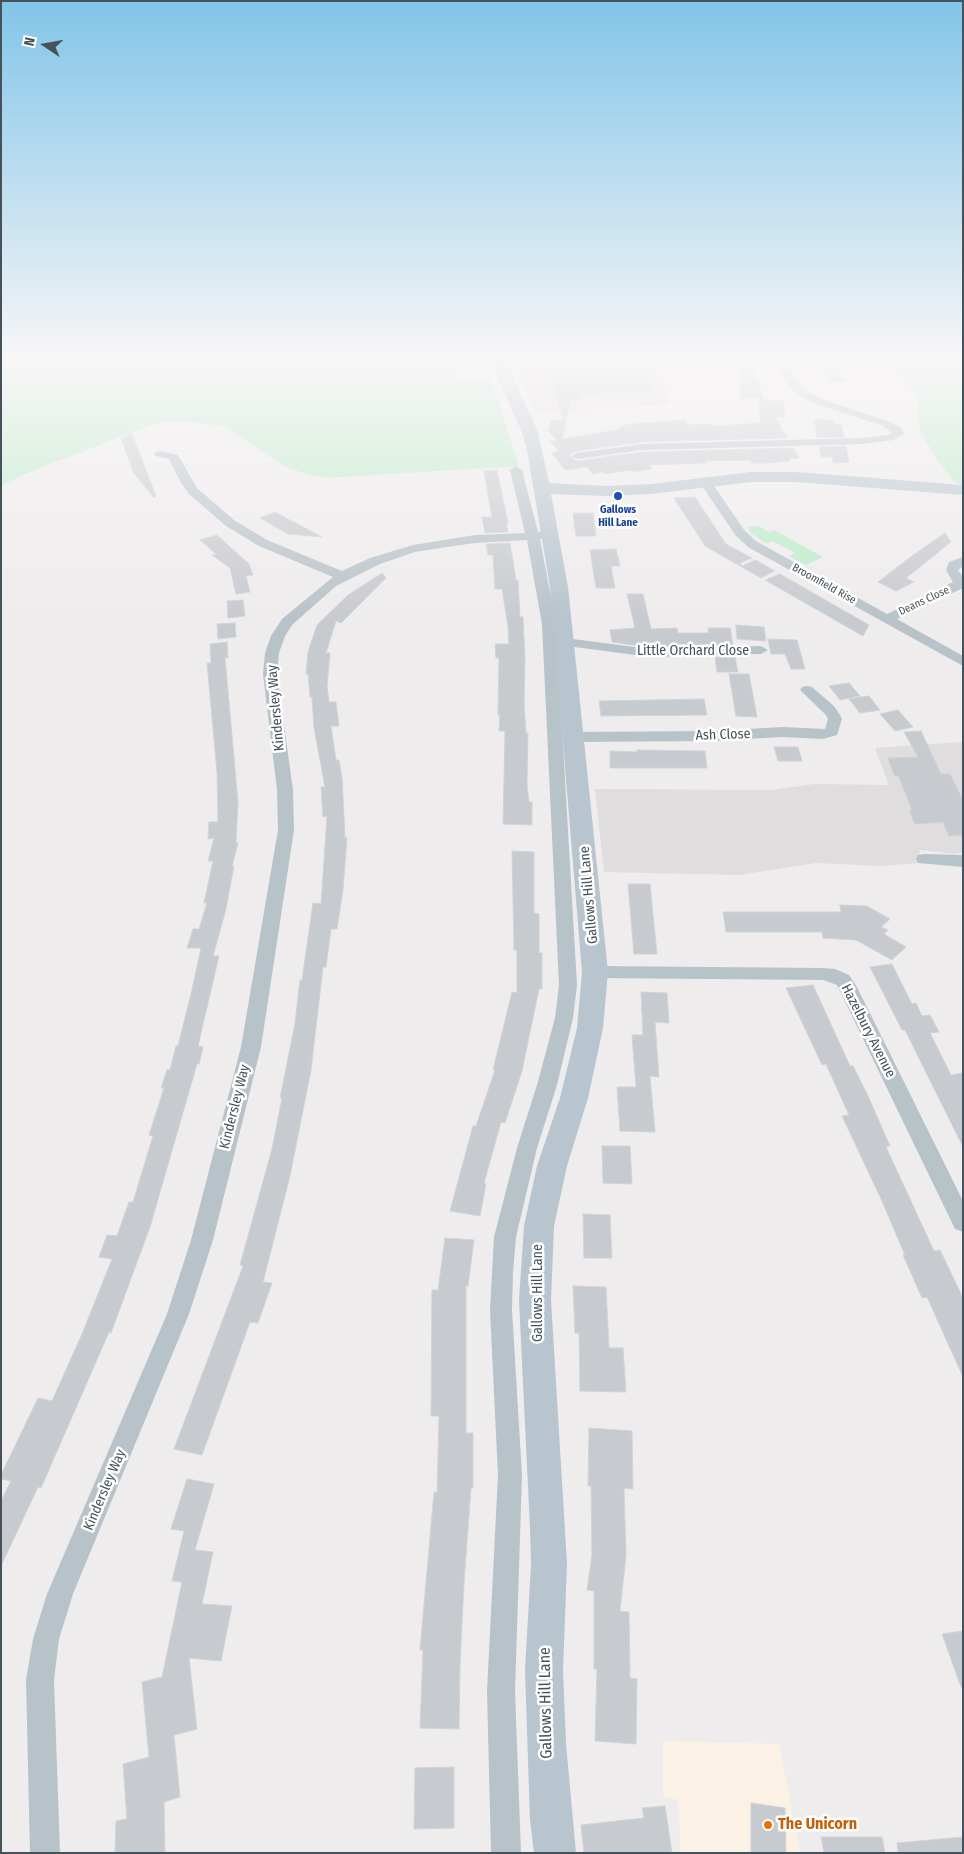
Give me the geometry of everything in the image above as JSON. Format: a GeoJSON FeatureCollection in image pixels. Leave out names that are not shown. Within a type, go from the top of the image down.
{"type":"FeatureCollection","features":[{"type":"Feature","properties":{"kind":"street","name":"Gallows Hill Lane"},"geometry":{"type":"LineString","coordinates":[[534,447],[541,488],[541,535],[572,841],[595,972],[590,1028],[574,1098],[552,1166],[539,1226],[535,1300],[549,1555],[544,1670],[546,1744],[550,1820],[555,1853]]}},
{"type":"Feature","properties":{"kind":"street"},"geometry":{"type":"LineString","coordinates":[[577,456],[612,450],[659,447]]}},
{"type":"Feature","properties":{"kind":"street"},"geometry":{"type":"LineString","coordinates":[[160,454],[174,456],[194,490],[203,501],[230,524],[263,543],[342,576]]}},
{"type":"Feature","properties":{"kind":"street","name":"Gallows Hill Lane"},"geometry":{"type":"LineString","coordinates":[[506,1853],[501,1691],[510,1475],[501,1310],[505,1237],[527,1148],[547,1085],[564,1018],[568,985],[574,737],[559,587],[516,470]]}},
{"type":"Feature","properties":{"kind":"street"},"geometry":{"type":"LineString","coordinates":[[541,488],[629,490],[751,477],[797,477],[963,490]]}},
{"type":"Feature","properties":{"kind":"street","name":"Broomfield Rise"},"geometry":{"type":"LineString","coordinates":[[706,483],[740,533],[747,540],[963,662]]}},
{"type":"Feature","properties":{"kind":"street","name":"Kindersley Way"},"geometry":{"type":"LineString","coordinates":[[45,1853],[40,1680],[46,1639],[60,1594],[178,1314],[202,1240],[251,1047],[286,830],[285,790],[270,674],[272,653],[278,636],[287,622],[306,603],[342,576],[375,561],[430,545],[475,539],[541,535]]}},
{"type":"Feature","properties":{"kind":"street","name":"Deans Close"},"geometry":{"type":"LineString","coordinates":[[962,583],[956,579],[952,570],[954,566],[963,561]]}},
{"type":"Feature","properties":{"kind":"street","name":"Deans Close"},"geometry":{"type":"LineString","coordinates":[[887,618],[962,583]]}},
{"type":"Feature","properties":{"kind":"street","name":"Little Orchard Close"},"geometry":{"type":"LineString","coordinates":[[565,642],[650,653],[761,650]]}},
{"type":"Feature","properties":{"kind":"street","name":"Ash Close"},"geometry":{"type":"LineString","coordinates":[[574,737],[713,736],[776,732],[828,734],[832,732],[835,719],[829,709],[811,698]]}},
{"type":"Feature","properties":{"kind":"street"},"geometry":{"type":"LineString","coordinates":[[924,859],[952,866]]}},
{"type":"Feature","properties":{"kind":"street","name":"Hazelbury Avenue"},"geometry":{"type":"LineString","coordinates":[[595,972],[823,974],[835,976],[843,980],[963,1223]]}},
{"type":"Feature","properties":{"kind":"street"},"geometry":{"type":"LineString","coordinates":[[506,1376],[539,1373]]}},
{"type":"Feature","properties":{"kind":"shaded area"},"geometry":{"type":"Polygon","coordinates":[[[963,742],[963,852],[956,854],[920,850],[918,863],[881,866],[816,863],[739,875],[604,872],[595,789],[771,790],[814,784],[889,785],[875,748],[963,742]]]}},
{"type":"Feature","properties":{"kind":"shaded area"},"geometry":{"type":"Polygon","coordinates":[[[663,1741],[779,1744],[800,1853],[681,1853],[678,1800],[663,1796],[663,1741]]]}},
{"type":"Feature","properties":{"kind":"green space"},"geometry":{"type":"Polygon","coordinates":[[[1,447],[96,447],[35,470],[1,485],[1,447]]]}},
{"type":"Feature","properties":{"kind":"green space"},"geometry":{"type":"Polygon","coordinates":[[[255,447],[513,447],[519,466],[327,478],[309,475],[286,467],[255,447]]]}},
{"type":"Feature","properties":{"kind":"green space"},"geometry":{"type":"Polygon","coordinates":[[[929,447],[963,447],[963,485],[956,483],[937,460],[929,447]]]}},
{"type":"Feature","properties":{"kind":"green space"},"geometry":{"type":"Polygon","coordinates":[[[758,526],[769,532],[774,530],[823,557],[806,565],[789,556],[795,553],[772,541],[766,543],[752,534],[747,527],[758,526]]]}},
{"type":"Feature","properties":{"kind":"building"},"geometry":{"type":"Polygon","coordinates":[[[124,447],[137,447],[156,496],[154,498],[133,472],[124,447]]]}},
{"type":"Feature","properties":{"kind":"building"},"geometry":{"type":"Polygon","coordinates":[[[555,447],[609,447],[577,451],[569,455],[576,461],[642,452],[793,448],[799,458],[771,463],[752,463],[750,460],[649,465],[652,469],[593,474],[587,467],[565,470],[552,453],[559,451],[555,447]]]}},
{"type":"Feature","properties":{"kind":"building"},"geometry":{"type":"Polygon","coordinates":[[[819,447],[846,447],[849,462],[834,463],[831,457],[821,457],[819,447]]]}},
{"type":"Feature","properties":{"kind":"building"},"geometry":{"type":"Polygon","coordinates":[[[497,470],[508,523],[506,524],[508,532],[485,533],[482,517],[492,517],[484,471],[497,470]]]}},
{"type":"Feature","properties":{"kind":"building"},"geometry":{"type":"Polygon","coordinates":[[[695,497],[726,544],[752,558],[740,563],[742,566],[756,560],[775,571],[761,578],[705,546],[674,498],[695,497]]]}},
{"type":"Feature","properties":{"kind":"building"},"geometry":{"type":"Polygon","coordinates":[[[275,512],[322,537],[288,534],[260,518],[275,512]]]}},
{"type":"Feature","properties":{"kind":"building"},"geometry":{"type":"Polygon","coordinates":[[[573,513],[593,513],[596,536],[576,536],[573,513]]]}},
{"type":"Feature","properties":{"kind":"building"},"geometry":{"type":"Polygon","coordinates":[[[945,533],[951,542],[906,578],[914,582],[896,591],[878,582],[909,558],[945,533]]]}},
{"type":"Feature","properties":{"kind":"building"},"geometry":{"type":"Polygon","coordinates":[[[217,535],[249,564],[253,575],[246,576],[250,592],[236,594],[230,568],[212,555],[216,554],[200,540],[217,535]]]}},
{"type":"Feature","properties":{"kind":"building"},"geometry":{"type":"Polygon","coordinates":[[[510,543],[516,580],[518,580],[520,617],[523,617],[524,702],[526,733],[528,733],[527,784],[529,802],[532,802],[532,825],[503,824],[505,731],[499,731],[499,658],[496,658],[495,644],[509,644],[508,626],[502,589],[495,589],[493,555],[488,555],[486,544],[510,543]]]}},
{"type":"Feature","properties":{"kind":"building"},"geometry":{"type":"Polygon","coordinates":[[[616,549],[620,566],[611,566],[615,588],[596,588],[590,550],[616,549]]]}},
{"type":"Feature","properties":{"kind":"building"},"geometry":{"type":"Polygon","coordinates":[[[382,573],[386,578],[341,623],[336,621],[326,653],[330,653],[327,686],[329,702],[336,702],[339,726],[331,726],[336,760],[339,760],[342,777],[345,838],[347,838],[343,890],[337,929],[331,929],[326,967],[323,967],[311,1070],[290,1176],[263,1282],[272,1283],[258,1323],[250,1322],[202,1455],[174,1449],[243,1266],[240,1265],[272,1149],[282,1098],[280,1098],[295,1023],[313,903],[321,904],[327,816],[323,817],[321,787],[325,787],[314,728],[312,697],[310,697],[308,674],[306,674],[308,652],[317,625],[348,595],[382,573]]]}},
{"type":"Feature","properties":{"kind":"building"},"geometry":{"type":"Polygon","coordinates":[[[780,574],[869,625],[863,636],[765,580],[780,574]]]}},
{"type":"Feature","properties":{"kind":"building"},"geometry":{"type":"Polygon","coordinates":[[[627,594],[643,594],[651,629],[677,628],[678,633],[709,633],[708,628],[730,628],[733,645],[646,647],[612,642],[610,630],[635,628],[627,594]]]}},
{"type":"Feature","properties":{"kind":"building"},"geometry":{"type":"Polygon","coordinates":[[[243,600],[245,616],[228,618],[227,601],[243,600]]]}},
{"type":"Feature","properties":{"kind":"building"},"geometry":{"type":"Polygon","coordinates":[[[235,623],[236,637],[218,639],[217,624],[235,623]]]}},
{"type":"Feature","properties":{"kind":"building"},"geometry":{"type":"Polygon","coordinates":[[[736,625],[764,627],[766,641],[737,639],[736,625]]]}},
{"type":"Feature","properties":{"kind":"building"},"geometry":{"type":"Polygon","coordinates":[[[768,639],[797,640],[805,669],[791,669],[785,654],[771,654],[768,639]]]}},
{"type":"Feature","properties":{"kind":"building"},"geometry":{"type":"Polygon","coordinates":[[[227,642],[228,658],[225,658],[238,802],[236,843],[238,843],[232,866],[234,866],[226,909],[213,956],[219,956],[198,1046],[203,1047],[199,1064],[197,1064],[150,1227],[111,1333],[109,1332],[41,1488],[38,1487],[1,1566],[1,1501],[11,1481],[1,1479],[1,1475],[38,1398],[52,1401],[82,1334],[112,1259],[99,1257],[107,1235],[117,1236],[129,1202],[133,1202],[153,1136],[149,1135],[164,1088],[161,1088],[167,1070],[170,1070],[176,1046],[178,1046],[191,994],[201,948],[187,948],[193,929],[199,929],[207,903],[204,903],[213,861],[208,861],[214,838],[208,839],[209,822],[218,822],[217,772],[207,663],[211,663],[210,644],[227,642]]]}},
{"type":"Feature","properties":{"kind":"building"},"geometry":{"type":"Polygon","coordinates":[[[715,657],[735,657],[738,672],[717,672],[715,657]]]}},
{"type":"Feature","properties":{"kind":"building"},"geometry":{"type":"Polygon","coordinates":[[[729,674],[749,674],[757,717],[736,716],[729,674]]]}},
{"type":"Feature","properties":{"kind":"building"},"geometry":{"type":"Polygon","coordinates":[[[849,683],[860,696],[840,700],[829,686],[849,683]]]}},
{"type":"Feature","properties":{"kind":"building"},"geometry":{"type":"Polygon","coordinates":[[[869,696],[880,710],[860,713],[849,699],[869,696]]]}},
{"type":"Feature","properties":{"kind":"building"},"geometry":{"type":"Polygon","coordinates":[[[704,699],[707,715],[601,716],[599,701],[704,699]]]}},
{"type":"Feature","properties":{"kind":"building"},"geometry":{"type":"Polygon","coordinates":[[[898,710],[913,727],[895,731],[880,714],[898,710]]]}},
{"type":"Feature","properties":{"kind":"building"},"geometry":{"type":"Polygon","coordinates":[[[921,731],[941,774],[950,774],[963,800],[963,835],[949,836],[943,822],[915,824],[909,810],[912,810],[899,777],[894,775],[888,758],[918,757],[904,732],[921,731]]]}},
{"type":"Feature","properties":{"kind":"building"},"geometry":{"type":"Polygon","coordinates":[[[774,747],[798,747],[802,761],[778,761],[774,747]]]}},
{"type":"Feature","properties":{"kind":"building"},"geometry":{"type":"Polygon","coordinates":[[[637,750],[705,751],[707,768],[610,768],[610,751],[637,752],[637,750]]]}},
{"type":"Feature","properties":{"kind":"building"},"geometry":{"type":"Polygon","coordinates":[[[512,851],[534,852],[534,913],[539,914],[539,953],[542,953],[542,989],[539,989],[522,1071],[505,1123],[501,1122],[484,1183],[486,1184],[480,1216],[450,1211],[473,1126],[476,1126],[495,1070],[493,1070],[512,992],[517,993],[517,950],[514,950],[512,851]]]}},
{"type":"Feature","properties":{"kind":"building"},"geometry":{"type":"Polygon","coordinates":[[[628,884],[650,884],[657,954],[634,954],[628,884]]]}},
{"type":"Feature","properties":{"kind":"building"},"geometry":{"type":"Polygon","coordinates":[[[840,905],[867,906],[890,919],[881,927],[888,930],[884,934],[906,947],[892,960],[856,940],[823,938],[822,932],[726,932],[723,912],[841,912],[840,905]]]}},
{"type":"Feature","properties":{"kind":"building"},"geometry":{"type":"Polygon","coordinates":[[[892,964],[912,1004],[916,1003],[922,1016],[930,1015],[939,1032],[930,1033],[951,1075],[963,1073],[963,1147],[905,1030],[902,1030],[870,967],[892,964]]]}},
{"type":"Feature","properties":{"kind":"building"},"geometry":{"type":"Polygon","coordinates":[[[813,985],[850,1066],[853,1066],[868,1096],[890,1146],[886,1147],[934,1251],[940,1250],[963,1298],[963,1377],[927,1297],[922,1298],[882,1201],[842,1116],[849,1115],[826,1064],[822,1065],[786,988],[813,985]]]}},
{"type":"Feature","properties":{"kind":"building"},"geometry":{"type":"Polygon","coordinates":[[[641,992],[667,993],[669,1023],[655,1022],[659,1077],[650,1076],[655,1132],[620,1131],[617,1087],[636,1087],[632,1035],[643,1035],[641,992]]]}},
{"type":"Feature","properties":{"kind":"building"},"geometry":{"type":"Polygon","coordinates":[[[602,1146],[630,1146],[632,1184],[603,1183],[602,1146]]]}},
{"type":"Feature","properties":{"kind":"building"},"geometry":{"type":"Polygon","coordinates":[[[583,1214],[610,1215],[612,1258],[584,1258],[583,1214]]]}},
{"type":"Feature","properties":{"kind":"building"},"geometry":{"type":"Polygon","coordinates":[[[445,1238],[474,1240],[468,1286],[466,1286],[466,1433],[473,1433],[473,1488],[471,1488],[464,1583],[459,1729],[420,1728],[423,1650],[420,1650],[434,1492],[437,1493],[439,1416],[431,1416],[432,1290],[438,1290],[445,1238]]]}},
{"type":"Feature","properties":{"kind":"building"},"geometry":{"type":"Polygon","coordinates":[[[573,1286],[606,1287],[609,1348],[623,1348],[626,1392],[580,1391],[579,1333],[575,1333],[573,1286]]]}},
{"type":"Feature","properties":{"kind":"building"},"geometry":{"type":"Polygon","coordinates":[[[589,1428],[632,1431],[633,1489],[624,1488],[626,1555],[620,1611],[629,1612],[630,1678],[637,1679],[636,1744],[595,1741],[597,1669],[594,1669],[594,1591],[587,1590],[592,1555],[591,1486],[588,1486],[589,1428]]]}},
{"type":"Feature","properties":{"kind":"building"},"geometry":{"type":"Polygon","coordinates":[[[187,1479],[214,1484],[195,1550],[213,1552],[202,1604],[232,1606],[221,1661],[189,1658],[197,1729],[174,1735],[180,1797],[164,1802],[165,1853],[115,1853],[116,1821],[127,1819],[123,1764],[149,1757],[142,1682],[162,1677],[182,1582],[172,1581],[184,1531],[171,1529],[187,1479]]]}},
{"type":"Feature","properties":{"kind":"building"},"geometry":{"type":"Polygon","coordinates":[[[963,1631],[963,1687],[961,1687],[942,1634],[963,1631]]]}},
{"type":"Feature","properties":{"kind":"building"},"geometry":{"type":"Polygon","coordinates":[[[454,1767],[454,1828],[414,1829],[415,1768],[454,1767]]]}},
{"type":"Feature","properties":{"kind":"building","name":"The Unicorn"},"geometry":{"type":"Polygon","coordinates":[[[751,1803],[785,1808],[786,1853],[751,1853],[751,1803]]]}},
{"type":"Feature","properties":{"kind":"building"},"geometry":{"type":"Polygon","coordinates":[[[665,1806],[672,1853],[584,1853],[581,1825],[644,1818],[642,1808],[665,1806]]]}},
{"type":"Feature","properties":{"kind":"building"},"geometry":{"type":"Polygon","coordinates":[[[821,1837],[882,1837],[885,1853],[824,1853],[821,1837]]]}},
{"type":"Feature","properties":{"kind":"building"},"geometry":{"type":"Polygon","coordinates":[[[963,1837],[963,1853],[898,1853],[897,1843],[963,1837]]]}},
{"type":"Feature","properties":{"kind":"place","name":"Gallows Hill Lane"},"geometry":{"type":"Point","coordinates":[618,496]}},
{"type":"Feature","properties":{"kind":"place","name":"The Unicorn"},"geometry":{"type":"Point","coordinates":[768,1825]}}]}
